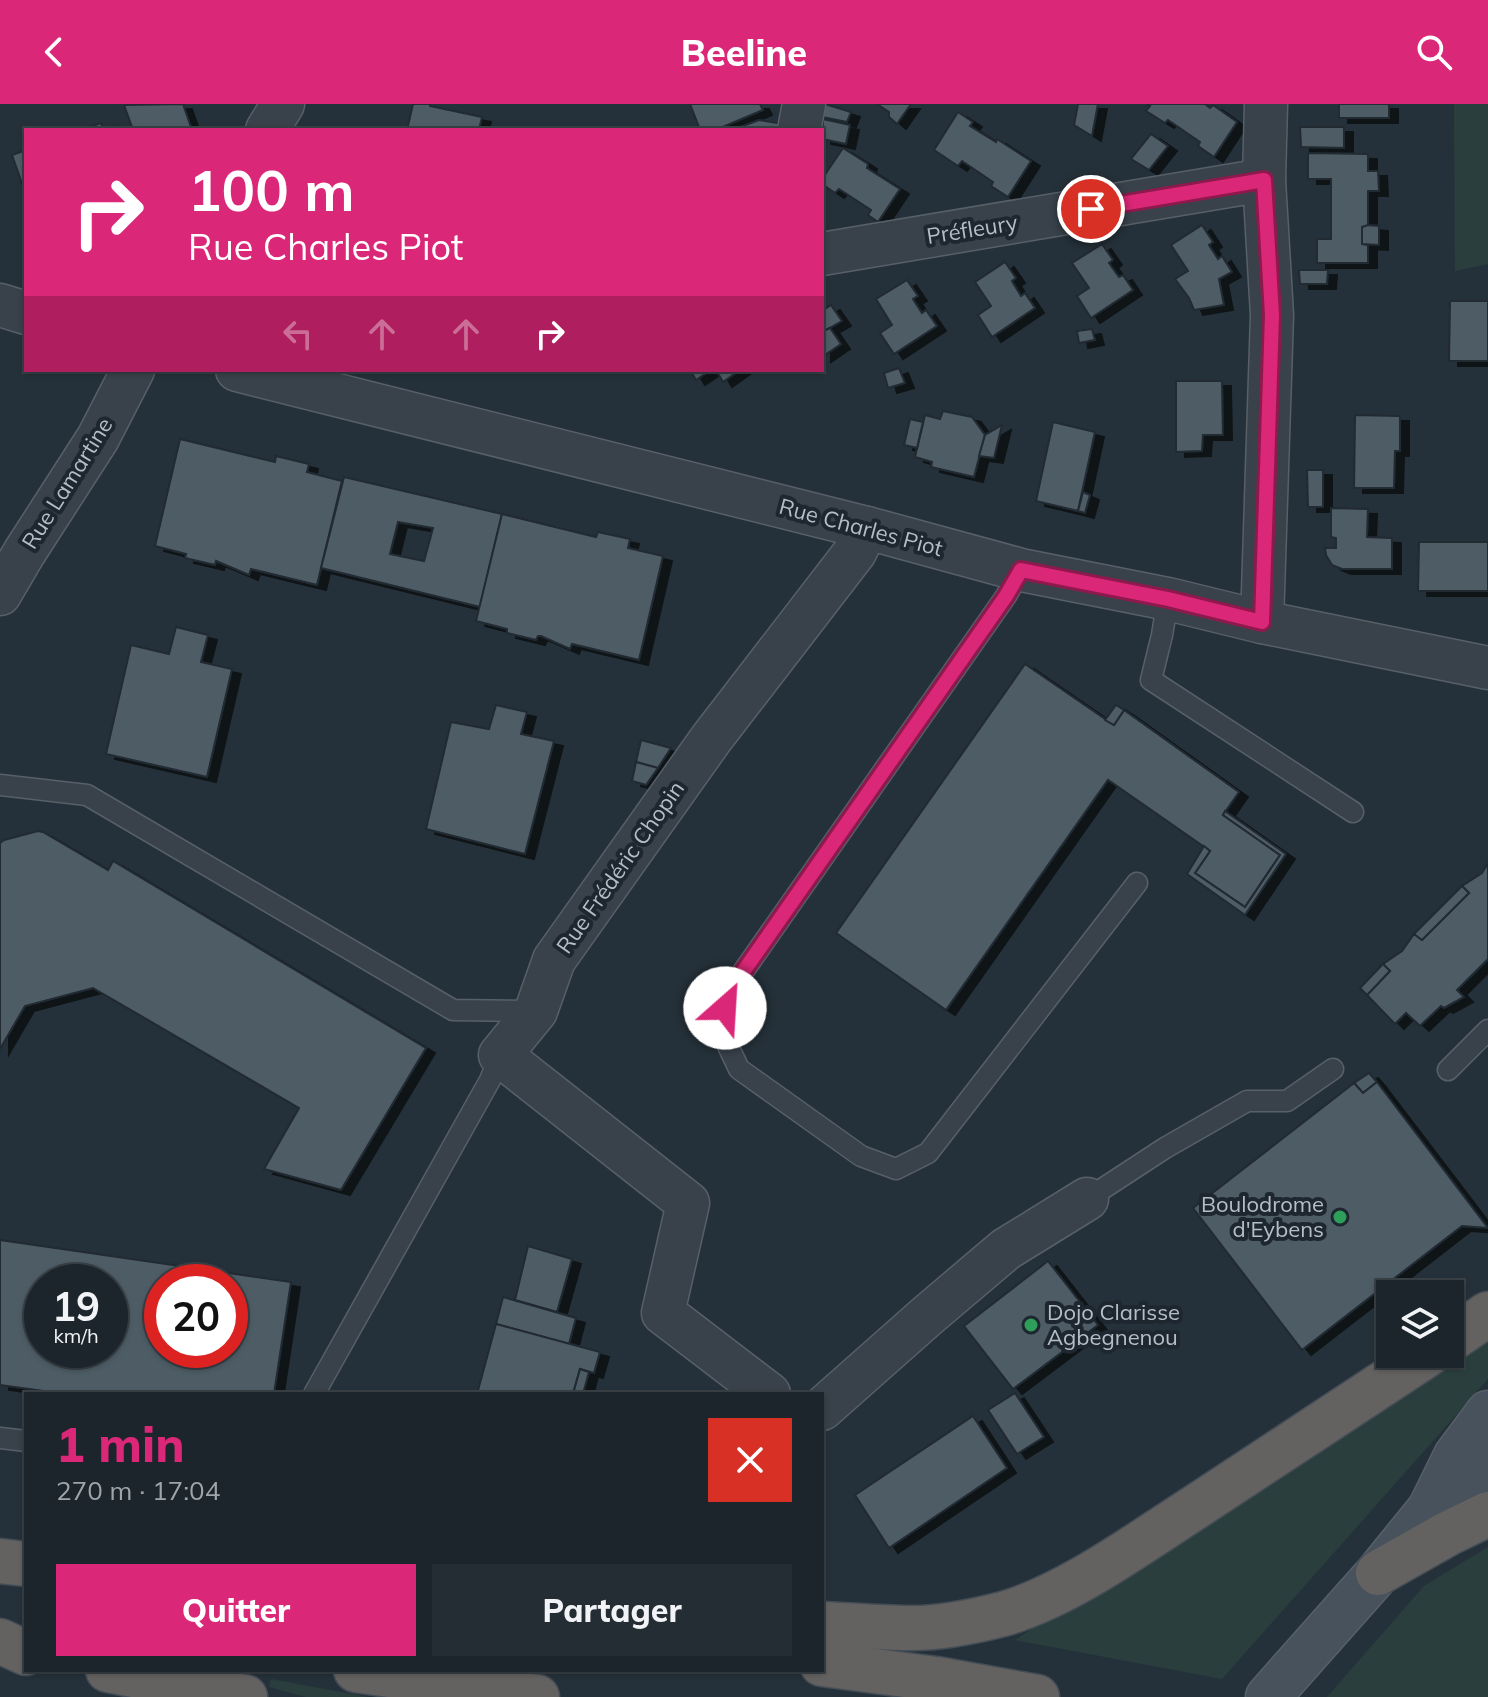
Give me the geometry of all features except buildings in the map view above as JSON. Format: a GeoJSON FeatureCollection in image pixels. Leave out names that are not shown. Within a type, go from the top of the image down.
{"type":"FeatureCollection","features":[{"type":"Feature","properties":{"kind":"highway"},"geometry":{"type":"LineString","coordinates":[[1464,1330],[1488,1314]]}},
{"type":"Feature","properties":{"kind":"highway"},"geometry":{"type":"LineString","coordinates":[[824,1624],[930,1627],[1005,1613],[1035,1603],[1115,1558],[1407,1368]]}},
{"type":"Feature","properties":{"kind":"highway"},"geometry":{"type":"LineString","coordinates":[[1378,1573],[1488,1514]]}},
{"type":"Feature","properties":{"kind":"highway"},"geometry":{"type":"LineString","coordinates":[[0,1561],[24,1564]]}},
{"type":"Feature","properties":{"kind":"highway"},"geometry":{"type":"LineString","coordinates":[[0,1621],[24,1624]]}},
{"type":"Feature","properties":{"kind":"highway"},"geometry":{"type":"LineString","coordinates":[[0,1641],[24,1652]]}},
{"type":"Feature","properties":{"kind":"highway"},"geometry":{"type":"LineString","coordinates":[[824,1664],[936,1679],[1037,1697]]}},
{"type":"Feature","properties":{"kind":"highway"},"geometry":{"type":"LineString","coordinates":[[118,1672],[245,1697]]}},
{"type":"Feature","properties":{"kind":"highway"},"geometry":{"type":"LineString","coordinates":[[369,1672],[537,1697]]}},
{"type":"Feature","properties":{"kind":"main road"},"geometry":{"type":"LineString","coordinates":[[1268,1697],[1430,1509],[1456,1456],[1488,1413]]}},
{"type":"Feature","properties":{"kind":"main road"},"geometry":{"type":"LineString","coordinates":[[1430,1509],[1464,1490],[1488,1469]]}},
{"type":"Feature","properties":{"kind":"street"},"geometry":{"type":"LineString","coordinates":[[268,128],[283,104]]}},
{"type":"Feature","properties":{"kind":"street"},"geometry":{"type":"LineString","coordinates":[[799,128],[804,104]]}},
{"type":"Feature","properties":{"kind":"street"},"geometry":{"type":"LineString","coordinates":[[1262,622],[1272,315],[1264,180],[1266,104]]}},
{"type":"Feature","properties":{"kind":"street","name":"Préfleury"},"geometry":{"type":"LineString","coordinates":[[824,254],[1264,180]]}},
{"type":"Feature","properties":{"kind":"street"},"geometry":{"type":"LineString","coordinates":[[0,305],[24,312]]}},
{"type":"Feature","properties":{"kind":"street","name":"Rue Lamartine"},"geometry":{"type":"LineString","coordinates":[[0,594],[98,438],[132,372]]}},
{"type":"Feature","properties":{"kind":"street","name":"Rue Charles Piot"},"geometry":{"type":"LineString","coordinates":[[245,372],[867,528],[1021,570],[1488,668]]}},
{"type":"Feature","properties":{"kind":"street","name":"Rue Frédéric Chopin"},"geometry":{"type":"LineString","coordinates":[[500,1055],[536,1011],[554,960],[711,739],[855,552],[867,528]]}},
{"type":"Feature","properties":{"kind":"street"},"geometry":{"type":"LineString","coordinates":[[500,1055],[688,1203],[663,1313],[766,1392]]}},
{"type":"Feature","properties":{"kind":"street"},"geometry":{"type":"LineString","coordinates":[[824,1407],[1006,1249],[1087,1199]]}},
{"type":"Feature","properties":{"kind":"lane"},"geometry":{"type":"LineString","coordinates":[[1021,570],[1006,596],[731,989],[719,1027],[739,1069],[861,1156],[896,1169],[928,1153],[1137,883]]}},
{"type":"Feature","properties":{"kind":"lane"},"geometry":{"type":"LineString","coordinates":[[1168,599],[1151,680],[1353,812]]}},
{"type":"Feature","properties":{"kind":"lane"},"geometry":{"type":"LineString","coordinates":[[0,785],[87,795],[453,1010],[536,1011]]}},
{"type":"Feature","properties":{"kind":"lane"},"geometry":{"type":"LineString","coordinates":[[1448,1070],[1488,1030]]}},
{"type":"Feature","properties":{"kind":"lane"},"geometry":{"type":"LineString","coordinates":[[315,1392],[476,1106],[500,1055]]}},
{"type":"Feature","properties":{"kind":"lane"},"geometry":{"type":"LineString","coordinates":[[1087,1199],[1165,1148],[1247,1101],[1287,1101],[1333,1069]]}},
{"type":"Feature","properties":{"kind":"lane"},"geometry":{"type":"LineString","coordinates":[[0,1438],[24,1441]]}},
{"type":"Feature","properties":{"kind":"green space"},"geometry":{"type":"Polygon","coordinates":[[[1454,104],[1488,104],[1488,264],[1455,271],[1454,104]]]}},
{"type":"Feature","properties":{"kind":"green space"},"geometry":{"type":"Polygon","coordinates":[[[1488,1326],[1488,1379],[1222,1679],[1015,1640],[1425,1368],[1464,1368],[1464,1342],[1488,1326]]]}},
{"type":"Feature","properties":{"kind":"green space"},"geometry":{"type":"Polygon","coordinates":[[[1488,1547],[1488,1697],[1327,1697],[1424,1586],[1488,1547]]]}},
{"type":"Feature","properties":{"kind":"green space"},"geometry":{"type":"Polygon","coordinates":[[[271,1679],[368,1697],[306,1697],[269,1687],[271,1679]]]}},
{"type":"Feature","properties":{"kind":"place","name":"Boulodrome d'Eybens"},"geometry":{"type":"Point","coordinates":[1340,1217]}},
{"type":"Feature","properties":{"kind":"place","name":"Dojo Clarisse Agbegnenou"},"geometry":{"type":"Point","coordinates":[1031,1325]}},
{"type":"Feature","properties":{"kind":"route"},"geometry":{"type":"LineString","coordinates":[[725,1008],[731,989],[1006,596],[1021,570],[1168,599],[1262,622],[1272,315],[1264,180],[1091,209]]}}]}
